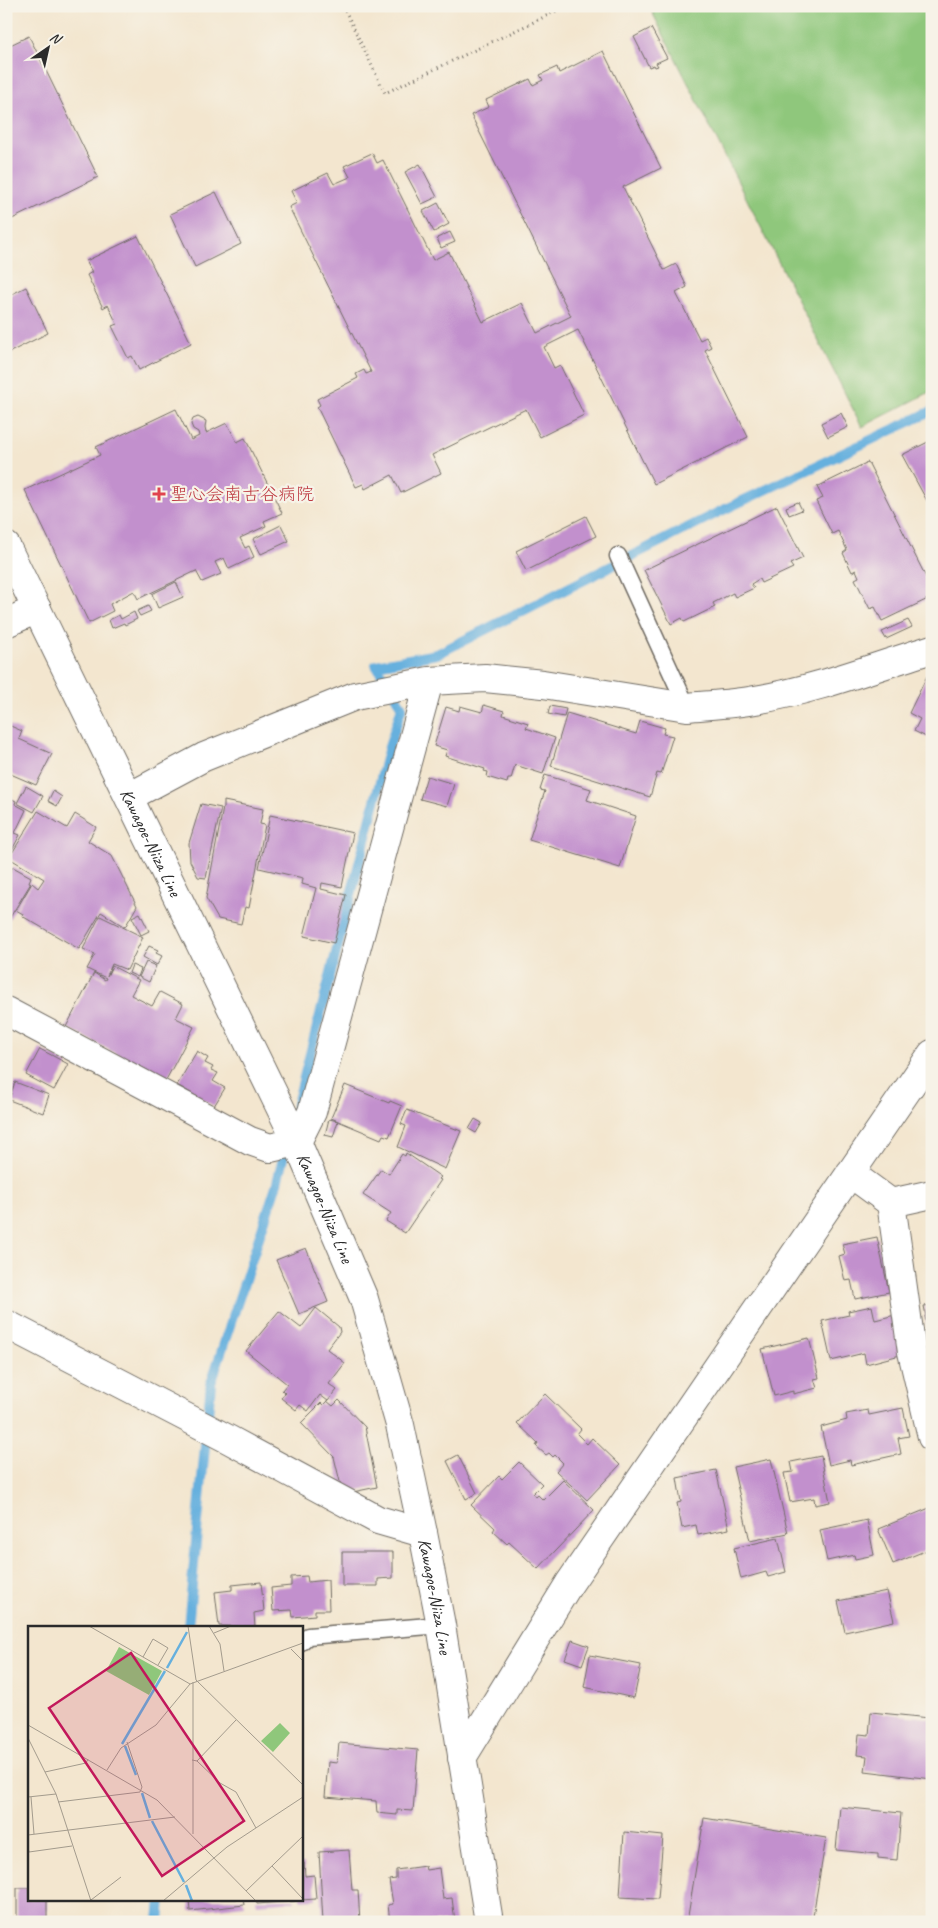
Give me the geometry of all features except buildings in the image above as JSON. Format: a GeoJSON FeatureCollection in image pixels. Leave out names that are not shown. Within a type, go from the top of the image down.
{"type":"FeatureCollection","features":[{"type":"Feature","properties":{"kind":"street","name":"Kawagoe-Niiza Line"},"geometry":{"type":"LineString","coordinates":[[6,546],[297,1142],[364,1299],[400,1425],[423,1533],[441,1625],[489,1922]]}},
{"type":"Feature","properties":{"kind":"street"},"geometry":{"type":"LineString","coordinates":[[6,623],[37,609]]}},
{"type":"Feature","properties":{"kind":"street"},"geometry":{"type":"LineString","coordinates":[[129,797],[204,757],[355,696],[429,681],[495,679],[543,684],[686,707],[755,700],[806,689],[932,648]]}},
{"type":"Feature","properties":{"kind":"street"},"geometry":{"type":"LineString","coordinates":[[6,1011],[250,1141],[270,1148],[297,1142],[312,1112],[429,681]]}},
{"type":"Feature","properties":{"kind":"street"},"geometry":{"type":"LineString","coordinates":[[462,1758],[569,1584],[932,1054]]}},
{"type":"Feature","properties":{"kind":"street"},"geometry":{"type":"LineString","coordinates":[[850,1173],[891,1203],[912,1352],[932,1437]]}},
{"type":"Feature","properties":{"kind":"street"},"geometry":{"type":"LineString","coordinates":[[891,1203],[932,1194]]}},
{"type":"Feature","properties":{"kind":"street"},"geometry":{"type":"LineString","coordinates":[[6,1324],[378,1520],[423,1533]]}},
{"type":"Feature","properties":{"kind":"lane"},"geometry":{"type":"LineString","coordinates":[[618,556],[686,707]]}},
{"type":"Feature","properties":{"kind":"lane"},"geometry":{"type":"LineString","coordinates":[[302,1641],[308,1636],[441,1625]]}},
{"type":"Feature","properties":{"kind":"path"},"geometry":{"type":"LineString","coordinates":[[343,6],[385,93],[567,6]]}},
{"type":"Feature","properties":{"kind":"green space"},"geometry":{"type":"Polygon","coordinates":[[[649,6],[932,6],[932,391],[862,427],[649,6]]]}},
{"type":"Feature","properties":{"kind":"waterway"},"geometry":{"type":"LineString","coordinates":[[293,1120],[389,747],[402,707],[376,665],[437,654],[719,512],[932,411]]}},
{"type":"Feature","properties":{"kind":"waterway"},"geometry":{"type":"LineString","coordinates":[[188,1626],[211,1383],[277,1183],[286,1146]]}},
{"type":"Feature","properties":{"kind":"waterway"},"geometry":{"type":"LineString","coordinates":[[159,1922],[161,1900]]}},
{"type":"Feature","properties":{"kind":"place","name":"聖心会南古谷病院"},"geometry":{"type":"Point","coordinates":[159,494]}}]}
